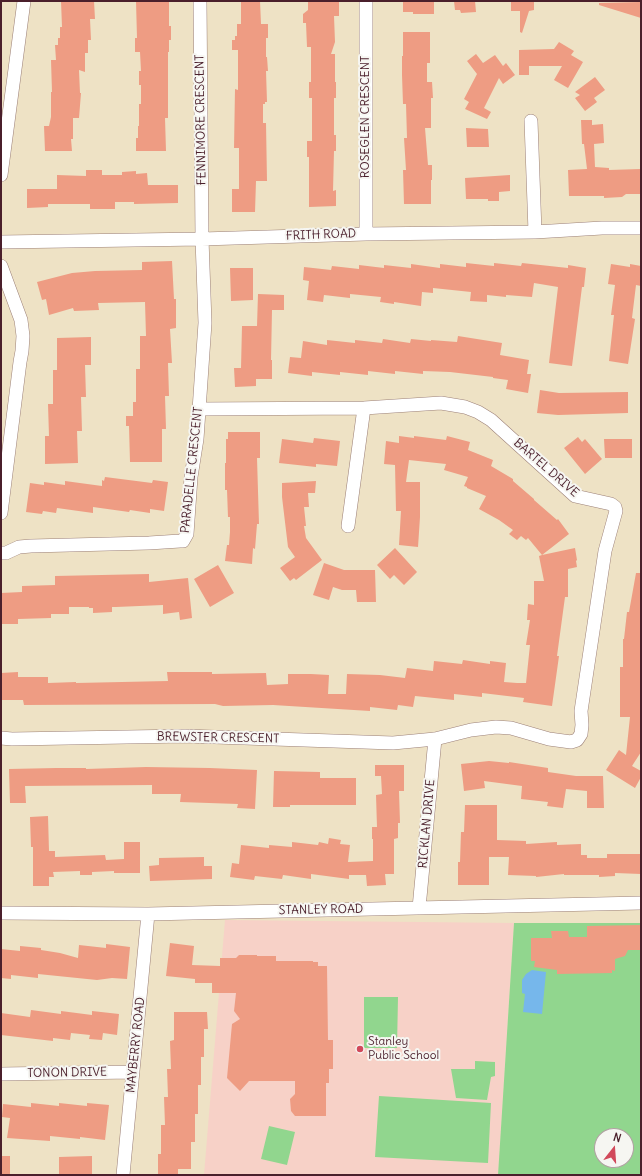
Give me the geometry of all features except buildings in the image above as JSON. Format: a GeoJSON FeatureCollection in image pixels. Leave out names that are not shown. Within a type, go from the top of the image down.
{"type":"FeatureCollection","features":[{"type":"Feature","properties":{"kind":"street"},"geometry":{"type":"LineString","coordinates":[[1,175],[24,1]]}},
{"type":"Feature","properties":{"kind":"street","name":"FENNIMORE CRESCENT"},"geometry":{"type":"LineString","coordinates":[[200,1],[202,239]]}},
{"type":"Feature","properties":{"kind":"street","name":"ROSEGLEN CRESCENT"},"geometry":{"type":"LineString","coordinates":[[366,1],[366,234]]}},
{"type":"Feature","properties":{"kind":"street"},"geometry":{"type":"LineString","coordinates":[[531,121],[535,232]]}},
{"type":"Feature","properties":{"kind":"street","name":"FRITH ROAD"},"geometry":{"type":"LineString","coordinates":[[1,242],[535,232],[602,228],[641,228]]}},
{"type":"Feature","properties":{"kind":"street","name":"PARADELLE CRESCENT"},"geometry":{"type":"LineString","coordinates":[[1,553],[6,553],[20,547],[30,546],[143,544],[183,541],[187,534],[197,439],[205,323],[202,239]]}},
{"type":"Feature","properties":{"kind":"street"},"geometry":{"type":"LineString","coordinates":[[1,266],[21,320],[23,336],[1,513]]}},
{"type":"Feature","properties":{"kind":"street","name":"BARTEL DRIVE"},"geometry":{"type":"LineString","coordinates":[[199,409],[364,408],[441,403],[465,407],[478,412],[491,420],[576,496],[611,504],[615,507],[616,511],[605,551],[581,711],[581,734],[577,740],[564,742],[511,728],[496,727],[471,730],[435,740]]}},
{"type":"Feature","properties":{"kind":"street"},"geometry":{"type":"LineString","coordinates":[[348,526],[364,408]]}},
{"type":"Feature","properties":{"kind":"street","name":"BREWSTER CRESCENT"},"geometry":{"type":"LineString","coordinates":[[1,738],[185,736],[393,743],[435,740]]}},
{"type":"Feature","properties":{"kind":"street","name":"RICKLAN DRIVE"},"geometry":{"type":"LineString","coordinates":[[419,908],[435,740]]}},
{"type":"Feature","properties":{"kind":"street","name":"STANLEY ROAD"},"geometry":{"type":"LineString","coordinates":[[1,913],[148,914],[641,904]]}},
{"type":"Feature","properties":{"kind":"street","name":"MAYBERRY ROAD"},"geometry":{"type":"LineString","coordinates":[[123,1175],[148,914]]}},
{"type":"Feature","properties":{"kind":"street","name":"TONON DRIVE"},"geometry":{"type":"LineString","coordinates":[[1,1074],[133,1072]]}},
{"type":"Feature","properties":{"kind":"shaded area","name":"Stanley Public School"},"geometry":{"type":"Polygon","coordinates":[[[225,920],[514,923],[498,1175],[204,1175],[225,920]]]}},
{"type":"Feature","properties":{"kind":"green space"},"geometry":{"type":"Polygon","coordinates":[[[514,923],[641,923],[641,1175],[498,1175],[514,923]]]}},
{"type":"Feature","properties":{"kind":"green space"},"geometry":{"type":"Polygon","coordinates":[[[364,997],[398,997],[397,1048],[364,1048],[364,997]]]}},
{"type":"Feature","properties":{"kind":"green space"},"geometry":{"type":"Polygon","coordinates":[[[475,1061],[495,1062],[495,1076],[491,1077],[487,1100],[456,1098],[451,1069],[475,1069],[475,1061]]]}},
{"type":"Feature","properties":{"kind":"green space"},"geometry":{"type":"Polygon","coordinates":[[[379,1096],[491,1103],[488,1163],[375,1157],[379,1096]]]}},
{"type":"Feature","properties":{"kind":"green space"},"geometry":{"type":"Polygon","coordinates":[[[269,1126],[295,1132],[287,1165],[261,1159],[269,1126]]]}},
{"type":"Feature","properties":{"kind":"water"},"geometry":{"type":"Polygon","coordinates":[[[532,970],[546,972],[542,1014],[523,1012],[525,994],[522,993],[522,980],[526,974],[532,970]]]}},
{"type":"Feature","properties":{"kind":"place","name":"Stanley Public School"},"geometry":{"type":"Point","coordinates":[360,1049]}}]}
